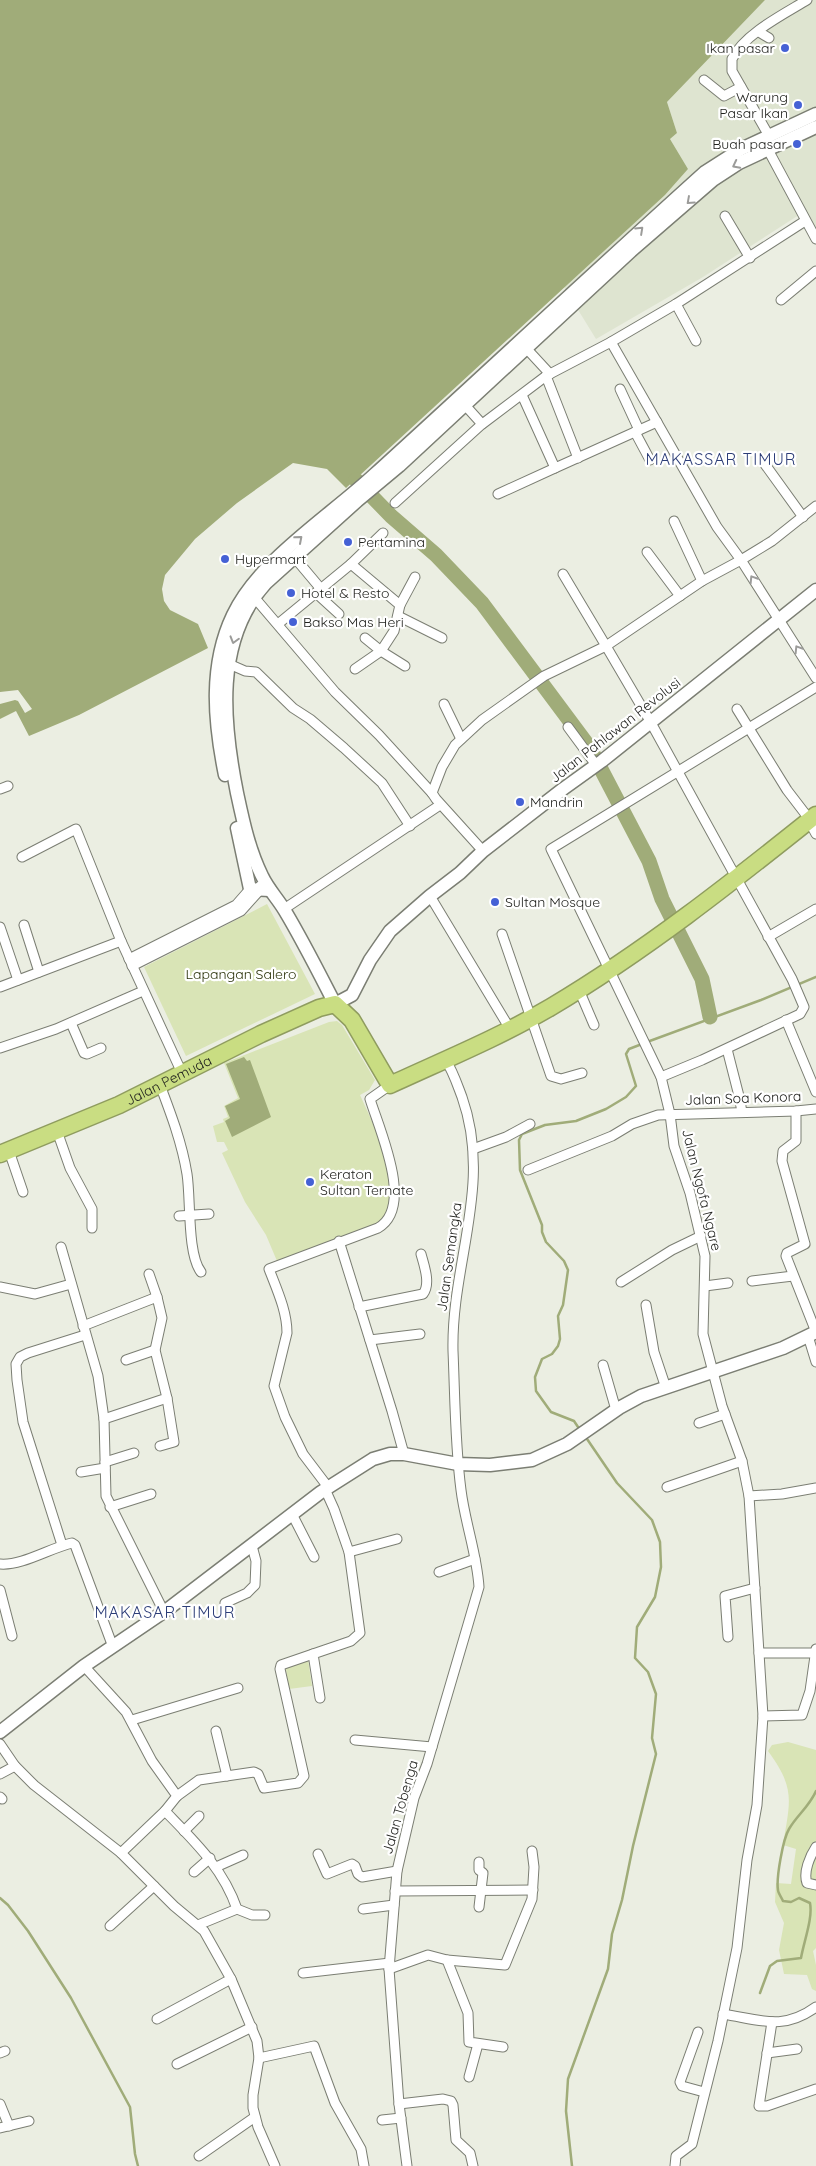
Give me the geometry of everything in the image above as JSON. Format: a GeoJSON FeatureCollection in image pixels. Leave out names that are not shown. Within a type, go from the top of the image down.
{"type":"FeatureCollection","features":[{"type":"Feature","properties":{"kind":"highway"},"geometry":{"type":"LineString","coordinates":[[335,1004],[352,1020],[390,1085],[510,1029],[579,990],[673,926],[813,823]]}},
{"type":"Feature","properties":{"kind":"highway","name":"Jalan Pemuda"},"geometry":{"type":"LineString","coordinates":[[4,1152],[119,1105],[320,1008],[335,1004]]}},
{"type":"Feature","properties":{"kind":"street"},"geometry":{"type":"LineString","coordinates":[[807,0],[747,41],[732,59],[732,71],[814,237]]}},
{"type":"Feature","properties":{"kind":"street"},"geometry":{"type":"LineString","coordinates":[[759,32],[769,38]]}},
{"type":"Feature","properties":{"kind":"street"},"geometry":{"type":"LineString","coordinates":[[704,80],[724,96],[741,88]]}},
{"type":"Feature","properties":{"kind":"street"},"geometry":{"type":"LineString","coordinates":[[130,962],[241,910],[259,890],[262,876],[244,826],[231,762],[225,691],[226,660],[234,613],[263,579],[375,480],[709,176],[728,169],[766,142],[816,114]]}},
{"type":"Feature","properties":{"kind":"street"},"geometry":{"type":"LineString","coordinates":[[766,142],[816,128]]}},
{"type":"Feature","properties":{"kind":"street"},"geometry":{"type":"LineString","coordinates":[[725,216],[750,258]]}},
{"type":"Feature","properties":{"kind":"street"},"geometry":{"type":"LineString","coordinates":[[375,480],[399,466],[464,404],[528,350],[631,251],[662,218]]}},
{"type":"Feature","properties":{"kind":"street"},"geometry":{"type":"LineString","coordinates":[[395,503],[482,424],[547,373],[612,342],[750,258],[805,221]]}},
{"type":"Feature","properties":{"kind":"street"},"geometry":{"type":"LineString","coordinates":[[781,300],[816,271]]}},
{"type":"Feature","properties":{"kind":"street"},"geometry":{"type":"LineString","coordinates":[[676,304],[696,341]]}},
{"type":"Feature","properties":{"kind":"street"},"geometry":{"type":"LineString","coordinates":[[612,342],[717,528],[741,560],[816,678]]}},
{"type":"Feature","properties":{"kind":"street"},"geometry":{"type":"LineString","coordinates":[[528,350],[547,373],[578,458]]}},
{"type":"Feature","properties":{"kind":"street"},"geometry":{"type":"LineString","coordinates":[[620,389],[650,460]]}},
{"type":"Feature","properties":{"kind":"street"},"geometry":{"type":"LineString","coordinates":[[522,394],[555,468]]}},
{"type":"Feature","properties":{"kind":"street"},"geometry":{"type":"LineString","coordinates":[[464,404],[482,424]]}},
{"type":"Feature","properties":{"kind":"street"},"geometry":{"type":"LineString","coordinates":[[498,494],[657,422]]}},
{"type":"Feature","properties":{"kind":"street"},"geometry":{"type":"LineString","coordinates":[[764,463],[803,517]]}},
{"type":"Feature","properties":{"kind":"street"},"geometry":{"type":"LineString","coordinates":[[352,1020],[352,995],[335,1004],[284,909],[259,890],[217,733],[215,686],[241,619],[263,579],[295,558],[355,497]]}},
{"type":"Feature","properties":{"kind":"street"},"geometry":{"type":"LineString","coordinates":[[432,793],[442,766],[455,745],[482,720],[544,676],[606,646],[702,581],[772,541],[816,506]]}},
{"type":"Feature","properties":{"kind":"street"},"geometry":{"type":"LineString","coordinates":[[674,521],[702,581]]}},
{"type":"Feature","properties":{"kind":"street"},"geometry":{"type":"LineString","coordinates":[[278,624],[351,564],[383,533]]}},
{"type":"Feature","properties":{"kind":"street"},"geometry":{"type":"LineString","coordinates":[[646,552],[680,596]]}},
{"type":"Feature","properties":{"kind":"street"},"geometry":{"type":"LineString","coordinates":[[295,558],[319,591],[339,614]]}},
{"type":"Feature","properties":{"kind":"street"},"geometry":{"type":"LineString","coordinates":[[351,564],[400,605]]}},
{"type":"Feature","properties":{"kind":"street"},"geometry":{"type":"LineString","coordinates":[[563,574],[650,721],[676,772],[792,979],[804,1006],[800,1014],[727,1049],[660,1077]]}},
{"type":"Feature","properties":{"kind":"street"},"geometry":{"type":"LineString","coordinates":[[355,669],[381,651],[394,631],[400,605],[415,577]]}},
{"type":"Feature","properties":{"kind":"street","name":"Jalan Pahlawan Revolusi"},"geometry":{"type":"LineString","coordinates":[[352,995],[370,960],[390,931],[430,896],[460,873],[482,851],[598,764],[816,590]]}},
{"type":"Feature","properties":{"kind":"street"},"geometry":{"type":"LineString","coordinates":[[254,596],[335,692],[379,735],[482,851]]}},
{"type":"Feature","properties":{"kind":"street"},"geometry":{"type":"LineString","coordinates":[[398,616],[442,638]]}},
{"type":"Feature","properties":{"kind":"street"},"geometry":{"type":"LineString","coordinates":[[365,638],[405,666]]}},
{"type":"Feature","properties":{"kind":"street"},"geometry":{"type":"LineString","coordinates":[[226,660],[245,672],[256,672],[293,708],[310,719],[344,748],[382,783],[410,826]]}},
{"type":"Feature","properties":{"kind":"street"},"geometry":{"type":"LineString","coordinates":[[608,971],[551,848],[620,808],[816,687]]}},
{"type":"Feature","properties":{"kind":"street"},"geometry":{"type":"LineString","coordinates":[[444,704],[461,739]]}},
{"type":"Feature","properties":{"kind":"street"},"geometry":{"type":"LineString","coordinates":[[737,709],[787,790],[813,823]]}},
{"type":"Feature","properties":{"kind":"street"},"geometry":{"type":"LineString","coordinates":[[568,727],[598,764]]}},
{"type":"Feature","properties":{"kind":"street"},"geometry":{"type":"LineString","coordinates":[[284,909],[440,805]]}},
{"type":"Feature","properties":{"kind":"street"},"geometry":{"type":"LineString","coordinates":[[22,857],[76,829],[130,962],[182,1073]]}},
{"type":"Feature","properties":{"kind":"street"},"geometry":{"type":"LineString","coordinates":[[430,896],[510,1029]]}},
{"type":"Feature","properties":{"kind":"street"},"geometry":{"type":"LineString","coordinates":[[768,936],[816,909]]}},
{"type":"Feature","properties":{"kind":"street"},"geometry":{"type":"LineString","coordinates":[[24,925],[40,972]]}},
{"type":"Feature","properties":{"kind":"street"},"geometry":{"type":"LineString","coordinates":[[0,927],[18,980]]}},
{"type":"Feature","properties":{"kind":"street"},"geometry":{"type":"LineString","coordinates":[[502,934],[551,1076],[561,1079],[582,1073]]}},
{"type":"Feature","properties":{"kind":"street"},"geometry":{"type":"LineString","coordinates":[[0,987],[121,941]]}},
{"type":"Feature","properties":{"kind":"street","name":"Jalan Ngofa Ngare"},"geometry":{"type":"LineString","coordinates":[[608,971],[660,1077],[670,1114],[674,1146],[690,1192],[702,1236],[705,1256],[703,1334],[712,1372],[742,1461],[749,1496],[759,1653],[762,1716],[757,1805],[747,1860],[737,1948],[724,2014],[692,2144],[676,2156],[675,2166]]}},
{"type":"Feature","properties":{"kind":"street"},"geometry":{"type":"LineString","coordinates":[[579,990],[594,1025]]}},
{"type":"Feature","properties":{"kind":"street"},"geometry":{"type":"LineString","coordinates":[[0,1048],[47,1033],[143,991]]}},
{"type":"Feature","properties":{"kind":"street"},"geometry":{"type":"LineString","coordinates":[[786,1020],[816,1092]]}},
{"type":"Feature","properties":{"kind":"street"},"geometry":{"type":"LineString","coordinates":[[71,1023],[84,1053],[87,1054],[101,1048]]}},
{"type":"Feature","properties":{"kind":"street"},"geometry":{"type":"LineString","coordinates":[[727,1049],[740,1096],[742,1112]]}},
{"type":"Feature","properties":{"kind":"street","name":"Jalan Semangka"},"geometry":{"type":"LineString","coordinates":[[446,1059],[465,1105],[472,1130],[473,1149],[470,1213],[454,1307],[453,1351],[458,1464]]}},
{"type":"Feature","properties":{"kind":"street"},"geometry":{"type":"LineString","coordinates":[[160,1085],[183,1153],[191,1215],[194,1260],[201,1272]]}},
{"type":"Feature","properties":{"kind":"street"},"geometry":{"type":"LineString","coordinates":[[121,1853],[165,1811],[177,1796],[199,1780],[256,1773],[261,1785],[266,1788],[298,1783],[302,1780],[304,1776],[280,1669],[281,1665],[285,1662],[351,1641],[360,1633],[349,1552],[326,1488],[303,1454],[276,1392],[274,1382],[287,1333],[287,1325],[284,1308],[269,1269],[385,1223],[392,1209],[394,1189],[390,1164],[370,1099],[390,1085]]}},
{"type":"Feature","properties":{"kind":"street","name":"Jalan Soa Konora"},"geometry":{"type":"LineString","coordinates":[[528,1170],[612,1136],[632,1124],[658,1115],[796,1112],[816,1109]]}},
{"type":"Feature","properties":{"kind":"street"},"geometry":{"type":"LineString","coordinates":[[796,1112],[796,1141],[783,1151],[782,1161],[805,1244],[786,1254],[814,1333],[816,1362]]}},
{"type":"Feature","properties":{"kind":"street"},"geometry":{"type":"LineString","coordinates":[[473,1149],[506,1137],[530,1124]]}},
{"type":"Feature","properties":{"kind":"street"},"geometry":{"type":"LineString","coordinates":[[57,1131],[70,1168],[92,1209],[92,1228]]}},
{"type":"Feature","properties":{"kind":"street"},"geometry":{"type":"LineString","coordinates":[[4,1152],[23,1192]]}},
{"type":"Feature","properties":{"kind":"street"},"geometry":{"type":"LineString","coordinates":[[179,1216],[209,1214]]}},
{"type":"Feature","properties":{"kind":"street"},"geometry":{"type":"LineString","coordinates":[[621,1282],[672,1250],[702,1236]]}},
{"type":"Feature","properties":{"kind":"street"},"geometry":{"type":"LineString","coordinates":[[339,1241],[404,1454]]}},
{"type":"Feature","properties":{"kind":"street"},"geometry":{"type":"LineString","coordinates":[[61,1247],[98,1376],[104,1420],[106,1496],[164,1612]]}},
{"type":"Feature","properties":{"kind":"street"},"geometry":{"type":"LineString","coordinates":[[359,1307],[423,1294],[426,1290],[426,1277],[421,1254]]}},
{"type":"Feature","properties":{"kind":"street"},"geometry":{"type":"LineString","coordinates":[[149,1274],[162,1318],[155,1350],[167,1398],[174,1442],[160,1446]]}},
{"type":"Feature","properties":{"kind":"street"},"geometry":{"type":"LineString","coordinates":[[752,1281],[793,1276]]}},
{"type":"Feature","properties":{"kind":"street"},"geometry":{"type":"LineString","coordinates":[[705,1286],[728,1283]]}},
{"type":"Feature","properties":{"kind":"street"},"geometry":{"type":"LineString","coordinates":[[0,1287],[35,1294],[71,1284]]}},
{"type":"Feature","properties":{"kind":"street"},"geometry":{"type":"LineString","coordinates":[[62,1545],[23,1422],[16,1380],[16,1364],[20,1357],[28,1353],[157,1297]]}},
{"type":"Feature","properties":{"kind":"street"},"geometry":{"type":"LineString","coordinates":[[646,1305],[654,1352],[666,1388]]}},
{"type":"Feature","properties":{"kind":"street"},"geometry":{"type":"LineString","coordinates":[[0,1732],[84,1666],[164,1612],[326,1488],[372,1459],[390,1454],[404,1454],[458,1464],[490,1465],[532,1460],[568,1444],[616,1410],[641,1396],[783,1348],[814,1333]]}},
{"type":"Feature","properties":{"kind":"street"},"geometry":{"type":"LineString","coordinates":[[370,1340],[420,1334]]}},
{"type":"Feature","properties":{"kind":"street"},"geometry":{"type":"LineString","coordinates":[[126,1360],[155,1350]]}},
{"type":"Feature","properties":{"kind":"street"},"geometry":{"type":"LineString","coordinates":[[603,1365],[616,1410]]}},
{"type":"Feature","properties":{"kind":"street"},"geometry":{"type":"LineString","coordinates":[[104,1420],[167,1398]]}},
{"type":"Feature","properties":{"kind":"street"},"geometry":{"type":"LineString","coordinates":[[699,1423],[725,1414]]}},
{"type":"Feature","properties":{"kind":"street"},"geometry":{"type":"LineString","coordinates":[[80,1472],[105,1465],[134,1453]]}},
{"type":"Feature","properties":{"kind":"street"},"geometry":{"type":"LineString","coordinates":[[666,1486],[742,1461]]}},
{"type":"Feature","properties":{"kind":"street","name":"Jalan Tobenga"},"geometry":{"type":"LineString","coordinates":[[407,2166],[399,2104],[390,1966],[395,1891],[397,1871],[414,1798],[432,1747],[479,1587],[466,1520],[458,1464]]}},
{"type":"Feature","properties":{"kind":"street"},"geometry":{"type":"LineString","coordinates":[[749,1496],[782,1494],[816,1488]]}},
{"type":"Feature","properties":{"kind":"street"},"geometry":{"type":"LineString","coordinates":[[110,1507],[151,1494]]}},
{"type":"Feature","properties":{"kind":"street"},"geometry":{"type":"LineString","coordinates":[[292,1514],[314,1557]]}},
{"type":"Feature","properties":{"kind":"street"},"geometry":{"type":"LineString","coordinates":[[349,1552],[397,1539]]}},
{"type":"Feature","properties":{"kind":"street"},"geometry":{"type":"LineString","coordinates":[[0,1564],[10,1563],[72,1543],[78,1548],[113,1647]]}},
{"type":"Feature","properties":{"kind":"street"},"geometry":{"type":"LineString","coordinates":[[225,1603],[248,1593],[255,1585],[256,1561],[252,1546]]}},
{"type":"Feature","properties":{"kind":"street"},"geometry":{"type":"LineString","coordinates":[[438,1572],[475,1559]]}},
{"type":"Feature","properties":{"kind":"street"},"geometry":{"type":"LineString","coordinates":[[728,1637],[725,1596],[755,1588]]}},
{"type":"Feature","properties":{"kind":"street"},"geometry":{"type":"LineString","coordinates":[[0,1590],[12,1636]]}},
{"type":"Feature","properties":{"kind":"street"},"geometry":{"type":"LineString","coordinates":[[762,1716],[802,1715],[810,1691],[816,1649]]}},
{"type":"Feature","properties":{"kind":"street"},"geometry":{"type":"LineString","coordinates":[[759,1653],[816,1653]]}},
{"type":"Feature","properties":{"kind":"street"},"geometry":{"type":"LineString","coordinates":[[313,1654],[320,1698]]}},
{"type":"Feature","properties":{"kind":"street"},"geometry":{"type":"LineString","coordinates":[[84,1666],[122,1706],[132,1720],[152,1761],[177,1796]]}},
{"type":"Feature","properties":{"kind":"street"},"geometry":{"type":"LineString","coordinates":[[132,1720],[238,1688]]}},
{"type":"Feature","properties":{"kind":"street"},"geometry":{"type":"LineString","coordinates":[[216,1731],[227,1776]]}},
{"type":"Feature","properties":{"kind":"street"},"geometry":{"type":"LineString","coordinates":[[354,1740],[432,1747]]}},
{"type":"Feature","properties":{"kind":"street"},"geometry":{"type":"LineString","coordinates":[[0,1744],[15,1766],[50,1800],[82,1821],[121,1853],[174,1906],[198,1924],[210,1940],[231,1979],[257,2040],[259,2058],[253,2095],[255,2117],[276,2166]]}},
{"type":"Feature","properties":{"kind":"street"},"geometry":{"type":"LineString","coordinates":[[0,1774],[15,1766]]}},
{"type":"Feature","properties":{"kind":"street"},"geometry":{"type":"LineString","coordinates":[[165,1811],[210,1858],[228,1886],[237,1909]]}},
{"type":"Feature","properties":{"kind":"street"},"geometry":{"type":"LineString","coordinates":[[184,1831],[199,1816]]}},
{"type":"Feature","properties":{"kind":"street"},"geometry":{"type":"LineString","coordinates":[[816,1846],[808,1865],[806,1878],[807,1883],[816,1885]]}},
{"type":"Feature","properties":{"kind":"street"},"geometry":{"type":"LineString","coordinates":[[304,1973],[390,1966],[422,1955],[447,1960],[505,1966],[529,1907],[533,1890],[534,1867],[532,1851]]}},
{"type":"Feature","properties":{"kind":"street"},"geometry":{"type":"LineString","coordinates":[[318,1854],[327,1874],[352,1864],[362,1877],[397,1871]]}},
{"type":"Feature","properties":{"kind":"street"},"geometry":{"type":"LineString","coordinates":[[216,1867],[242,1855]]}},
{"type":"Feature","properties":{"kind":"street"},"geometry":{"type":"LineString","coordinates":[[194,1872],[210,1858]]}},
{"type":"Feature","properties":{"kind":"street"},"geometry":{"type":"LineString","coordinates":[[479,1907],[482,1891],[482,1873],[479,1870],[480,1862]]}},
{"type":"Feature","properties":{"kind":"street"},"geometry":{"type":"LineString","coordinates":[[110,1926],[154,1886]]}},
{"type":"Feature","properties":{"kind":"street"},"geometry":{"type":"LineString","coordinates":[[395,1891],[533,1890]]}},
{"type":"Feature","properties":{"kind":"street"},"geometry":{"type":"LineString","coordinates":[[363,1909],[394,1905]]}},
{"type":"Feature","properties":{"kind":"street"},"geometry":{"type":"LineString","coordinates":[[198,1924],[237,1909],[252,1915],[265,1915]]}},
{"type":"Feature","properties":{"kind":"street"},"geometry":{"type":"LineString","coordinates":[[447,1960],[468,2013],[469,2042],[503,2047]]}},
{"type":"Feature","properties":{"kind":"street"},"geometry":{"type":"LineString","coordinates":[[157,2019],[231,1979]]}},
{"type":"Feature","properties":{"kind":"street"},"geometry":{"type":"LineString","coordinates":[[724,2014],[772,2022],[794,2020],[816,2007]]}},
{"type":"Feature","properties":{"kind":"street"},"geometry":{"type":"LineString","coordinates":[[772,2022],[759,2106],[767,2106],[816,2089]]}},
{"type":"Feature","properties":{"kind":"street"},"geometry":{"type":"LineString","coordinates":[[177,2064],[252,2027]]}},
{"type":"Feature","properties":{"kind":"street"},"geometry":{"type":"LineString","coordinates":[[698,2032],[680,2084],[704,2092]]}},
{"type":"Feature","properties":{"kind":"street"},"geometry":{"type":"LineString","coordinates":[[470,2077],[478,2044]]}},
{"type":"Feature","properties":{"kind":"street"},"geometry":{"type":"LineString","coordinates":[[259,2058],[314,2046],[335,2103],[361,2149],[364,2166]]}},
{"type":"Feature","properties":{"kind":"street"},"geometry":{"type":"LineString","coordinates":[[767,2053],[797,2049]]}},
{"type":"Feature","properties":{"kind":"street"},"geometry":{"type":"LineString","coordinates":[[399,2104],[443,2099],[450,2101],[453,2106],[456,2140],[470,2153],[473,2166]]}},
{"type":"Feature","properties":{"kind":"street"},"geometry":{"type":"LineString","coordinates":[[0,2104],[10,2126]]}},
{"type":"Feature","properties":{"kind":"street"},"geometry":{"type":"LineString","coordinates":[[199,2156],[255,2117]]}},
{"type":"Feature","properties":{"kind":"street"},"geometry":{"type":"LineString","coordinates":[[382,2120],[401,2118]]}},
{"type":"Feature","properties":{"kind":"street"},"geometry":{"type":"LineString","coordinates":[[0,2128],[29,2121]]}},
{"type":"Feature","properties":{"kind":"shaded area"},"geometry":{"type":"Polygon","coordinates":[[[0,0],[765,0],[667,102],[677,133],[670,139],[688,169],[665,195],[346,488],[327,469],[293,463],[237,503],[195,539],[165,575],[162,589],[164,601],[170,610],[198,624],[208,648],[79,715],[29,736],[16,711],[0,719],[0,0]]]}},
{"type":"Feature","properties":{"kind":"shaded area"},"geometry":{"type":"Polygon","coordinates":[[[765,0],[816,0],[816,228],[805,211],[703,277],[596,339],[564,287],[665,195],[688,169],[670,139],[677,133],[667,102],[765,0]]]}},
{"type":"Feature","properties":{"kind":"shaded area"},"geometry":{"type":"Polygon","coordinates":[[[244,1057],[247,1061],[250,1060],[271,1117],[232,1137],[225,1121],[230,1118],[225,1106],[240,1099],[226,1064],[244,1057]]]}},
{"type":"Feature","properties":{"kind":"green space","name":"Lapangan Salero"},"geometry":{"type":"Polygon","coordinates":[[[267,904],[315,994],[186,1056],[144,967],[267,904]]]}},
{"type":"Feature","properties":{"kind":"green space"},"geometry":{"type":"Polygon","coordinates":[[[337,1021],[342,1025],[375,1080],[369,1090],[360,1095],[376,1130],[384,1155],[389,1180],[389,1203],[383,1222],[277,1261],[266,1235],[245,1202],[222,1153],[228,1150],[224,1142],[217,1142],[213,1126],[224,1122],[223,1119],[228,1117],[224,1106],[238,1098],[224,1063],[329,1022],[337,1021]]]}},
{"type":"Feature","properties":{"kind":"green space"},"geometry":{"type":"Polygon","coordinates":[[[308,1659],[312,1686],[289,1689],[285,1663],[308,1659]]]}},
{"type":"Feature","properties":{"kind":"green space"},"geometry":{"type":"Polygon","coordinates":[[[788,1742],[816,1750],[816,1948],[813,1951],[816,1965],[816,1991],[812,1989],[807,1975],[784,1974],[779,1950],[784,1923],[775,1902],[776,1883],[791,1884],[796,1849],[783,1845],[788,1817],[789,1796],[783,1776],[768,1751],[772,1745],[788,1742]]]}},
{"type":"Feature","properties":{"kind":"pier"},"geometry":{"type":"Polygon","coordinates":[[[18,690],[32,709],[25,713],[18,701],[0,704],[0,692],[18,690]]]}},
{"type":"Feature","properties":{"kind":"waterway"},"geometry":{"type":"LineString","coordinates":[[356,480],[391,516],[436,555],[482,603],[590,748],[649,861],[662,899],[702,979],[710,1017]]}},
{"type":"Feature","properties":{"kind":"waterway"},"geometry":{"type":"LineString","coordinates":[[647,1042],[761,1000],[816,977]]}},
{"type":"Feature","properties":{"kind":"waterway"},"geometry":{"type":"LineString","coordinates":[[580,1430],[574,1421],[551,1412],[536,1391],[535,1377],[542,1359],[552,1354],[558,1346],[560,1339],[558,1316],[563,1305],[568,1270],[564,1261],[546,1242],[542,1232],[542,1225],[520,1170],[519,1140],[522,1134],[545,1125],[576,1121],[606,1109],[626,1097],[636,1086],[626,1054],[629,1049],[642,1044]]}},
{"type":"Feature","properties":{"kind":"waterway"},"geometry":{"type":"LineString","coordinates":[[572,2166],[566,2111],[568,2079],[608,1969],[612,1934],[622,1900],[633,1846],[656,1754],[652,1738],[656,1694],[648,1672],[635,1658],[637,1627],[655,1597],[661,1567],[660,1542],[652,1520],[617,1483],[585,1436]]}},
{"type":"Feature","properties":{"kind":"waterway"},"geometry":{"type":"LineString","coordinates":[[760,1993],[770,1966],[777,1961],[801,1958],[809,1923],[810,1903],[799,1898],[791,1902],[783,1901],[778,1891],[778,1877],[782,1850],[789,1829],[816,1791]]}},
{"type":"Feature","properties":{"kind":"waterway"},"geometry":{"type":"LineString","coordinates":[[0,1898],[8,1905],[28,1931],[71,1998],[130,2107],[138,2166]]}},
{"type":"Feature","properties":{"kind":"place","name":"Ikan pasar"},"geometry":{"type":"Point","coordinates":[785,48]}},
{"type":"Feature","properties":{"kind":"place","name":"Warung Pasar Ikan"},"geometry":{"type":"Point","coordinates":[798,105]}},
{"type":"Feature","properties":{"kind":"place","name":"Buah pasar"},"geometry":{"type":"Point","coordinates":[797,144]}},
{"type":"Feature","properties":{"kind":"place","name":"Pertamina"},"geometry":{"type":"Point","coordinates":[348,542]}},
{"type":"Feature","properties":{"kind":"place","name":"Hypermart"},"geometry":{"type":"Point","coordinates":[225,559]}},
{"type":"Feature","properties":{"kind":"place","name":"Hotel & Resto"},"geometry":{"type":"Point","coordinates":[291,593]}},
{"type":"Feature","properties":{"kind":"place","name":"Bakso Mas Heri"},"geometry":{"type":"Point","coordinates":[293,622]}},
{"type":"Feature","properties":{"kind":"place","name":"Mandrin"},"geometry":{"type":"Point","coordinates":[520,802]}},
{"type":"Feature","properties":{"kind":"place","name":"Sultan Mosque"},"geometry":{"type":"Point","coordinates":[495,902]}},
{"type":"Feature","properties":{"kind":"place","name":"Keraton Sultan Ternate"},"geometry":{"type":"Point","coordinates":[310,1182]}},
{"type":"Feature","properties":{"kind":"district","name":"MAKASSAR TIMUR"},"geometry":{"type":"Point","coordinates":[721,459]}},
{"type":"Feature","properties":{"kind":"district","name":"MAKASAR TIMUR"},"geometry":{"type":"Point","coordinates":[165,1612]}}]}
